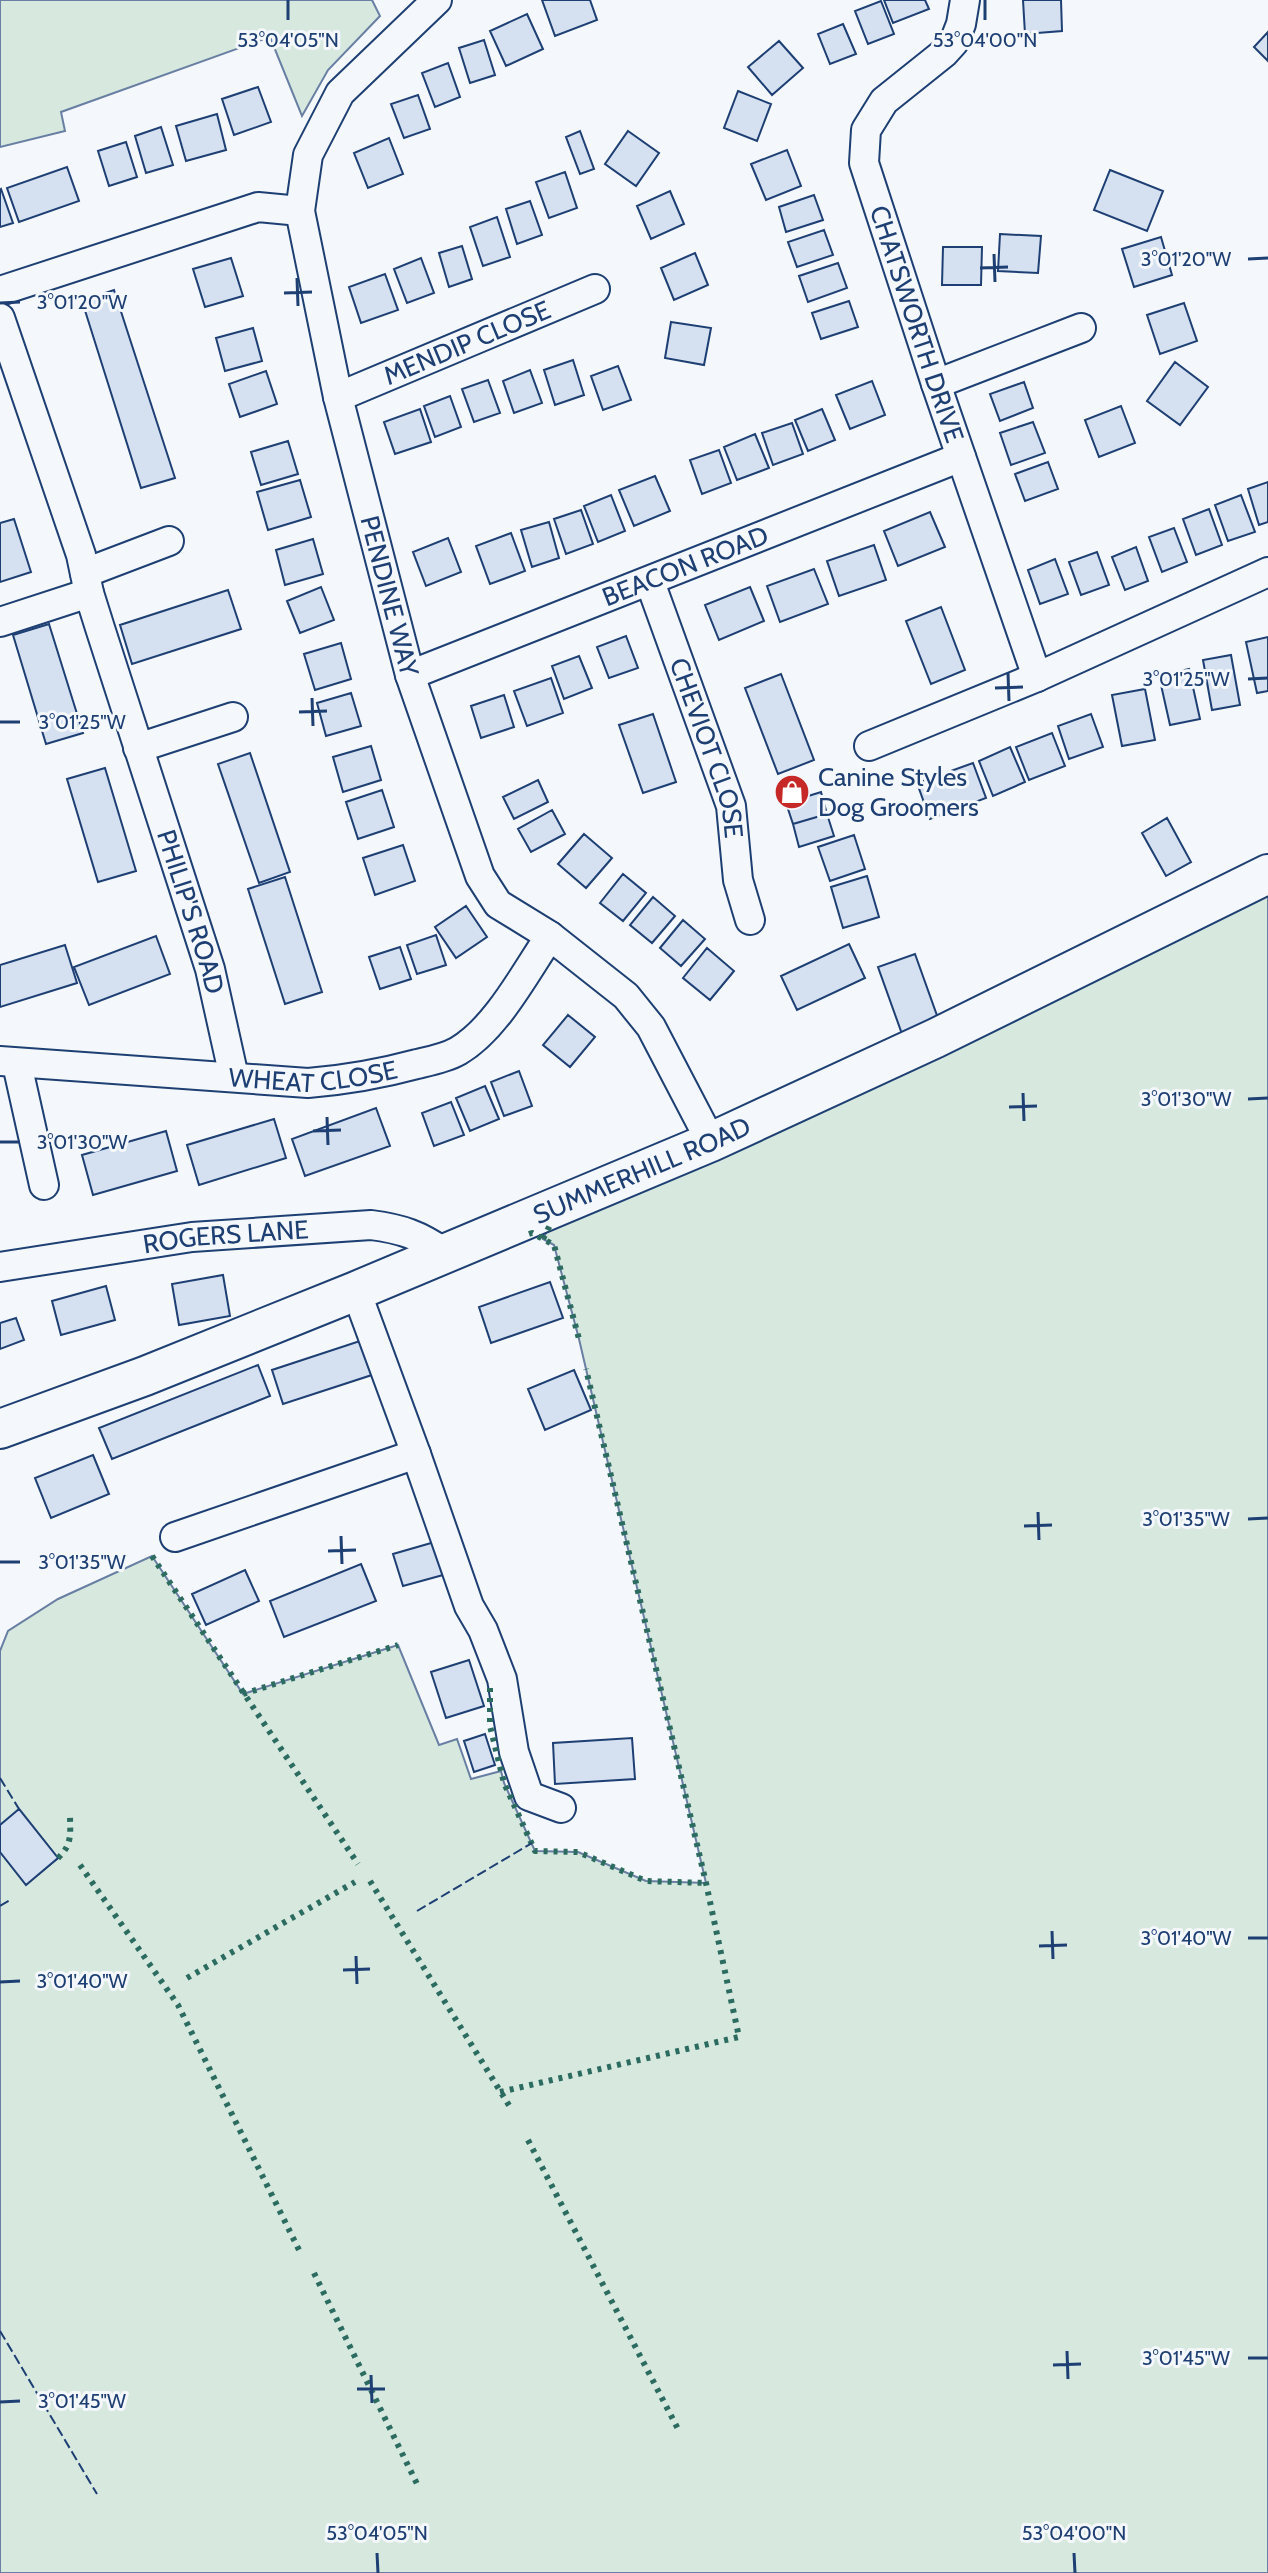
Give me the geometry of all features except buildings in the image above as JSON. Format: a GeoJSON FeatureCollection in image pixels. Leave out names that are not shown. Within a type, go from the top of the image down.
{"type":"FeatureCollection","features":[{"type":"Feature","properties":{"kind":"street","name":"PENDINE WAY"},"geometry":{"type":"LineString","coordinates":[[437,0],[340,93],[308,155],[300,211],[338,397],[410,675],[480,876],[498,904],[550,936],[626,996],[651,1027],[711,1142]]}},
{"type":"Feature","properties":{"kind":"street","name":"CHATSWORTH DRIVE"},"geometry":{"type":"LineString","coordinates":[[965,0],[954,42],[884,101],[866,130],[864,163],[1037,677]]}},
{"type":"Feature","properties":{"kind":"street"},"geometry":{"type":"LineString","coordinates":[[0,291],[258,207],[300,211]]}},
{"type":"Feature","properties":{"kind":"street","name":"MENDIP CLOSE"},"geometry":{"type":"LineString","coordinates":[[338,397],[595,289]]}},
{"type":"Feature","properties":{"kind":"street","name":"PHILIP'S ROAD"},"geometry":{"type":"LineString","coordinates":[[0,318],[81,555],[138,748],[210,969],[234,1077]]}},
{"type":"Feature","properties":{"kind":"street"},"geometry":{"type":"LineString","coordinates":[[936,384],[1081,328]]}},
{"type":"Feature","properties":{"kind":"street","name":"BEACON ROAD"},"geometry":{"type":"LineString","coordinates":[[410,675],[961,457]]}},
{"type":"Feature","properties":{"kind":"street"},"geometry":{"type":"LineString","coordinates":[[0,622],[87,583],[169,541]]}},
{"type":"Feature","properties":{"kind":"street"},"geometry":{"type":"LineString","coordinates":[[869,746],[1037,677],[1268,572]]}},
{"type":"Feature","properties":{"kind":"street","name":"CHEVIOT CLOSE"},"geometry":{"type":"LineString","coordinates":[[650,582],[731,806],[738,880],[750,920]]}},
{"type":"Feature","properties":{"kind":"street"},"geometry":{"type":"LineString","coordinates":[[138,748],[233,717]]}},
{"type":"Feature","properties":{"kind":"street","name":"SUMMERHILL ROAD"},"geometry":{"type":"LineString","coordinates":[[0,1429],[145,1376],[356,1291],[711,1142],[936,1038],[1268,874]]}},
{"type":"Feature","properties":{"kind":"street","name":"WHEAT CLOSE"},"geometry":{"type":"LineString","coordinates":[[44,1185],[8,1062],[308,1083],[347,1079],[430,1061],[457,1052],[481,1032],[507,1001],[550,936]]}},
{"type":"Feature","properties":{"kind":"street","name":"ROGERS LANE"},"geometry":{"type":"LineString","coordinates":[[0,1267],[192,1237],[371,1225],[398,1228],[423,1238],[445,1253]]}},
{"type":"Feature","properties":{"kind":"street"},"geometry":{"type":"LineString","coordinates":[[356,1291],[469,1606],[483,1630],[502,1679],[514,1752],[529,1796],[561,1808]]}},
{"type":"Feature","properties":{"kind":"street"},"geometry":{"type":"LineString","coordinates":[[175,1537],[416,1454]]}},
{"type":"Feature","properties":{"kind":"shaded area"},"geometry":{"type":"Polygon","coordinates":[[[0,0],[372,0],[380,16],[328,70],[302,116],[270,37],[61,112],[65,131],[0,147],[0,0]]]}},
{"type":"Feature","properties":{"kind":"shaded area"},"geometry":{"type":"Polygon","coordinates":[[[1268,886],[1268,2573],[0,2573],[0,1852],[26,1884],[58,1858],[20,1810],[0,1825],[0,1651],[8,1631],[58,1599],[152,1556],[243,1694],[398,1645],[439,1745],[457,1739],[471,1779],[501,1771],[535,1851],[578,1852],[646,1881],[706,1883],[579,1339],[554,1245],[543,1239],[553,1219],[1268,886]]]}},
{"type":"Feature","properties":{"kind":"hedge"},"geometry":{"type":"LineString","coordinates":[[543,1239],[550,1225]]}},
{"type":"Feature","properties":{"kind":"hedge"},"geometry":{"type":"LineString","coordinates":[[529,1234],[554,1245],[579,1339]]}},
{"type":"Feature","properties":{"kind":"hedge"},"geometry":{"type":"LineString","coordinates":[[500,2092],[739,2037],[586,1369]]}},
{"type":"Feature","properties":{"kind":"hedge"},"geometry":{"type":"LineString","coordinates":[[152,1556],[358,1864]]}},
{"type":"Feature","properties":{"kind":"hedge"},"geometry":{"type":"LineString","coordinates":[[243,1694],[398,1645]]}},
{"type":"Feature","properties":{"kind":"hedge"},"geometry":{"type":"LineString","coordinates":[[490,1688],[490,1726],[504,1783],[535,1851],[578,1852],[646,1881],[706,1883]]}},
{"type":"Feature","properties":{"kind":"hedge"},"geometry":{"type":"LineString","coordinates":[[58,1858],[68,1843],[70,1814]]}},
{"type":"Feature","properties":{"kind":"hedge"},"geometry":{"type":"LineString","coordinates":[[80,1865],[178,2005],[300,2252]]}},
{"type":"Feature","properties":{"kind":"hedge"},"geometry":{"type":"LineString","coordinates":[[370,1881],[510,2107]]}},
{"type":"Feature","properties":{"kind":"hedge"},"geometry":{"type":"LineString","coordinates":[[187,1978],[355,1882]]}},
{"type":"Feature","properties":{"kind":"hedge"},"geometry":{"type":"LineString","coordinates":[[528,2140],[678,2429]]}},
{"type":"Feature","properties":{"kind":"hedge"},"geometry":{"type":"LineString","coordinates":[[314,2273],[419,2488]]}},
{"type":"Feature","properties":{"kind":"fence"},"geometry":{"type":"LineString","coordinates":[[0,1778],[19,1809]]}},
{"type":"Feature","properties":{"kind":"fence"},"geometry":{"type":"LineString","coordinates":[[417,1911],[532,1843]]}},
{"type":"Feature","properties":{"kind":"fence"},"geometry":{"type":"LineString","coordinates":[[0,1906],[10,1900]]}},
{"type":"Feature","properties":{"kind":"fence"},"geometry":{"type":"LineString","coordinates":[[0,2331],[97,2494]]}},
{"type":"Feature","properties":{"kind":"place","name":"Canine Styles Dog Groomers"},"geometry":{"type":"Point","coordinates":[792,792]}}]}
